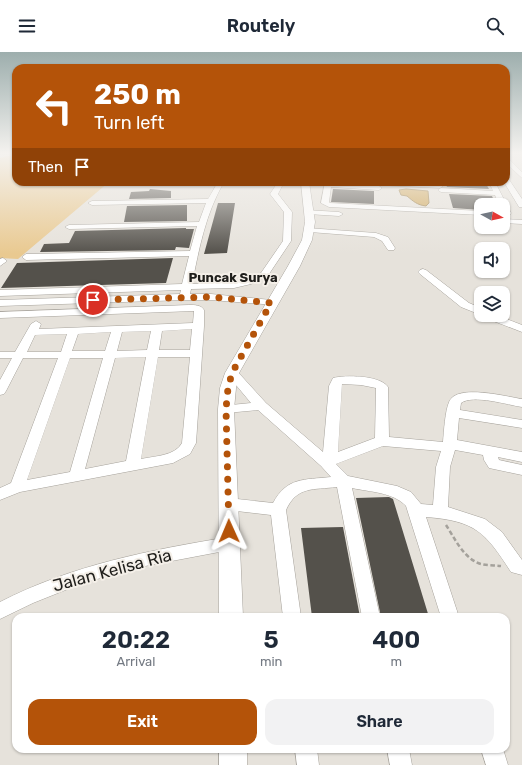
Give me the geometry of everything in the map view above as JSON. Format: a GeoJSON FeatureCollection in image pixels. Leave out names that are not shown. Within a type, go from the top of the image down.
{"type":"FeatureCollection","features":[{"type":"Feature","properties":{"kind":"main road"},"geometry":{"type":"LineString","coordinates":[[231,613],[226,409],[228,388],[232,373],[271,303],[294,266],[307,240],[310,230],[306,187]]}},
{"type":"Feature","properties":{"kind":"main road"},"geometry":{"type":"LineString","coordinates":[[233,753],[233,765]]}},
{"type":"Feature","properties":{"kind":"street"},"geometry":{"type":"LineString","coordinates":[[185,297],[203,224],[210,201],[218,187]]}},
{"type":"Feature","properties":{"kind":"street"},"geometry":{"type":"LineString","coordinates":[[0,293],[234,285],[258,279],[268,271],[285,245],[288,236],[288,212],[274,194],[278,187]]}},
{"type":"Feature","properties":{"kind":"street"},"geometry":{"type":"LineString","coordinates":[[327,187],[326,204],[352,194],[379,196],[442,195],[474,206]]}},
{"type":"Feature","properties":{"kind":"street"},"geometry":{"type":"LineString","coordinates":[[336,187],[352,194],[474,207]]}},
{"type":"Feature","properties":{"kind":"street"},"geometry":{"type":"LineString","coordinates":[[467,187],[474,202]]}},
{"type":"Feature","properties":{"kind":"street"},"geometry":{"type":"LineString","coordinates":[[495,187],[500,198]]}},
{"type":"Feature","properties":{"kind":"street"},"geometry":{"type":"LineString","coordinates":[[511,187],[522,205]]}},
{"type":"Feature","properties":{"kind":"street"},"geometry":{"type":"LineString","coordinates":[[490,198],[498,193]]}},
{"type":"Feature","properties":{"kind":"street"},"geometry":{"type":"LineString","coordinates":[[308,212],[379,196],[442,195],[474,206]]}},
{"type":"Feature","properties":{"kind":"street"},"geometry":{"type":"LineString","coordinates":[[92,203],[210,201]]}},
{"type":"Feature","properties":{"kind":"street"},"geometry":{"type":"LineString","coordinates":[[510,218],[522,222]]}},
{"type":"Feature","properties":{"kind":"street"},"geometry":{"type":"LineString","coordinates":[[69,227],[203,224]]}},
{"type":"Feature","properties":{"kind":"street"},"geometry":{"type":"LineString","coordinates":[[310,230],[376,235],[385,239],[391,248]]}},
{"type":"Feature","properties":{"kind":"street"},"geometry":{"type":"LineString","coordinates":[[26,257],[195,253]]}},
{"type":"Feature","properties":{"kind":"street"},"geometry":{"type":"LineString","coordinates":[[423,272],[464,304],[474,309]]}},
{"type":"Feature","properties":{"kind":"street"},"geometry":{"type":"LineString","coordinates":[[0,303],[211,297],[271,303]]}},
{"type":"Feature","properties":{"kind":"street"},"geometry":{"type":"LineString","coordinates":[[0,391],[3,379],[20,355],[47,302]]}},
{"type":"Feature","properties":{"kind":"street"},"geometry":{"type":"LineString","coordinates":[[0,494],[17,487],[178,456],[189,443],[195,352],[200,310],[195,308],[66,312],[1,317]]}},
{"type":"Feature","properties":{"kind":"street"},"geometry":{"type":"LineString","coordinates":[[59,331],[66,312]]}},
{"type":"Feature","properties":{"kind":"street"},"geometry":{"type":"LineString","coordinates":[[504,322],[522,329]]}},
{"type":"Feature","properties":{"kind":"street"},"geometry":{"type":"LineString","coordinates":[[33,332],[199,326]]}},
{"type":"Feature","properties":{"kind":"street"},"geometry":{"type":"LineString","coordinates":[[133,465],[157,328]]}},
{"type":"Feature","properties":{"kind":"street"},"geometry":{"type":"LineString","coordinates":[[76,476],[109,354],[117,330]]}},
{"type":"Feature","properties":{"kind":"street"},"geometry":{"type":"LineString","coordinates":[[17,487],[74,331]]}},
{"type":"Feature","properties":{"kind":"street"},"geometry":{"type":"LineString","coordinates":[[0,355],[195,352]]}},
{"type":"Feature","properties":{"kind":"street"},"geometry":{"type":"LineString","coordinates":[[232,373],[261,406],[328,461],[343,481],[369,613]]}},
{"type":"Feature","properties":{"kind":"street"},"geometry":{"type":"LineString","coordinates":[[328,461],[335,386],[340,380],[373,383],[382,387],[382,441]]}},
{"type":"Feature","properties":{"kind":"street"},"geometry":{"type":"LineString","coordinates":[[440,511],[442,467],[450,445],[457,399],[468,395],[522,403]]}},
{"type":"Feature","properties":{"kind":"street"},"geometry":{"type":"LineString","coordinates":[[226,409],[261,406]]}},
{"type":"Feature","properties":{"kind":"street"},"geometry":{"type":"LineString","coordinates":[[454,413],[522,424]]}},
{"type":"Feature","properties":{"kind":"street"},"geometry":{"type":"LineString","coordinates":[[328,461],[382,441],[450,445],[522,456]]}},
{"type":"Feature","properties":{"kind":"street"},"geometry":{"type":"LineString","coordinates":[[490,451],[491,460],[494,464],[522,470]]}},
{"type":"Feature","properties":{"kind":"street"},"geometry":{"type":"LineString","coordinates":[[291,613],[278,510],[285,496],[296,487],[343,481],[401,494],[406,496],[412,502],[416,510],[449,613]]}},
{"type":"Feature","properties":{"kind":"street"},"geometry":{"type":"LineString","coordinates":[[228,504],[278,510]]}},
{"type":"Feature","properties":{"kind":"street"},"geometry":{"type":"LineString","coordinates":[[416,510],[440,511],[467,519],[490,531],[500,541],[520,568]]}},
{"type":"Feature","properties":{"kind":"street","name":"Jalan Kelisa Ria"},"geometry":{"type":"LineString","coordinates":[[0,611],[17,601],[64,581],[91,573],[147,559],[229,544]]}},
{"type":"Feature","properties":{"kind":"street"},"geometry":{"type":"LineString","coordinates":[[306,753],[308,765]]}},
{"type":"Feature","properties":{"kind":"street"},"geometry":{"type":"LineString","coordinates":[[399,753],[401,765]]}},
{"type":"Feature","properties":{"kind":"street"},"geometry":{"type":"LineString","coordinates":[[493,753],[497,765]]}},
{"type":"Feature","properties":{"kind":"path"},"geometry":{"type":"LineString","coordinates":[[440,511],[446,526],[473,560],[482,564],[520,568]]}},
{"type":"Feature","properties":{"kind":"shaded area"},"geometry":{"type":"Polygon","coordinates":[[[0,187],[103,187],[18,259],[0,258],[0,187]]]}},
{"type":"Feature","properties":{"kind":"shaded area"},"geometry":{"type":"Polygon","coordinates":[[[406,189],[428,191],[429,203],[426,206],[420,205],[407,196],[401,195],[399,190],[406,189]]]}},
{"type":"Feature","properties":{"kind":"building"},"geometry":{"type":"Polygon","coordinates":[[[453,187],[488,187],[489,189],[453,187]]]}},
{"type":"Feature","properties":{"kind":"building"},"geometry":{"type":"Polygon","coordinates":[[[150,189],[171,191],[171,198],[129,199],[131,192],[149,191],[150,189]]]}},
{"type":"Feature","properties":{"kind":"building"},"geometry":{"type":"Polygon","coordinates":[[[333,189],[374,191],[374,204],[331,202],[333,189]]]}},
{"type":"Feature","properties":{"kind":"building"},"geometry":{"type":"Polygon","coordinates":[[[449,194],[492,196],[493,198],[474,198],[474,210],[453,208],[449,194]]]}},
{"type":"Feature","properties":{"kind":"building"},"geometry":{"type":"Polygon","coordinates":[[[218,203],[235,203],[227,253],[204,254],[218,203]]]}},
{"type":"Feature","properties":{"kind":"building"},"geometry":{"type":"Polygon","coordinates":[[[187,205],[187,221],[124,222],[127,206],[187,205]]]}},
{"type":"Feature","properties":{"kind":"building"},"geometry":{"type":"Polygon","coordinates":[[[194,229],[189,248],[176,247],[175,250],[40,252],[44,244],[69,243],[75,231],[194,229]]]}},
{"type":"Feature","properties":{"kind":"building"},"geometry":{"type":"Polygon","coordinates":[[[173,258],[166,283],[1,288],[17,263],[173,258]]]}},
{"type":"Feature","properties":{"kind":"building"},"geometry":{"type":"Polygon","coordinates":[[[389,497],[393,499],[428,613],[380,613],[356,498],[389,497]]]}},
{"type":"Feature","properties":{"kind":"building"},"geometry":{"type":"Polygon","coordinates":[[[343,527],[359,613],[312,613],[301,528],[343,527]]]}},
{"type":"Feature","properties":{"kind":"district","name":"Puncak Surya"},"geometry":{"type":"Point","coordinates":[233,277]}},
{"type":"Feature","properties":{"kind":"route"},"geometry":{"type":"LineString","coordinates":[[93,300],[211,297],[271,303],[232,373],[228,388],[226,409],[229,531]]}}]}
